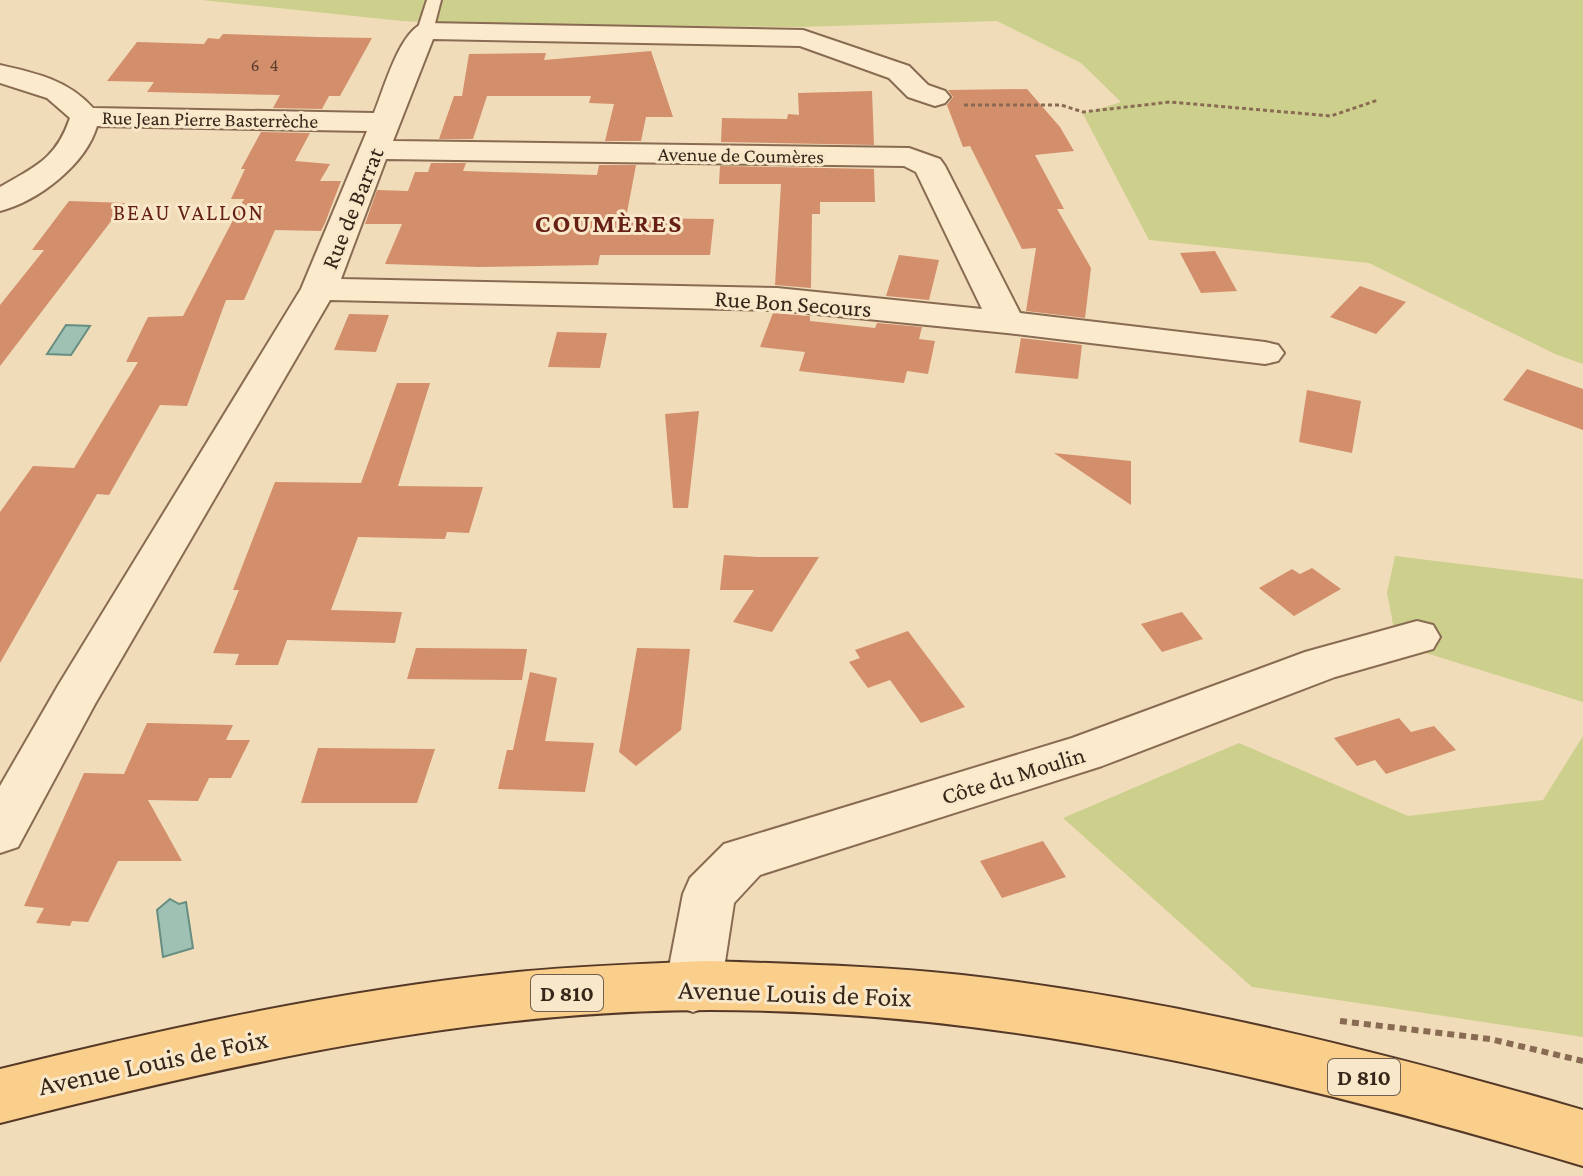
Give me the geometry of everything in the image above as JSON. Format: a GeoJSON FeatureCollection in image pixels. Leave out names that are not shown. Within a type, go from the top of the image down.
{"type":"FeatureCollection","features":[{"type":"Feature","properties":{"kind":"main road","name":"Avenue Louis de Foix"},"geometry":{"type":"LineString","coordinates":[[0,1096],[123,1065],[369,1017],[581,991],[693,988],[888,992],[1037,1009],[1261,1051],[1486,1109],[1583,1138]]}},
{"type":"Feature","properties":{"kind":"street","name":"Rue de Barrat"},"geometry":{"type":"LineString","coordinates":[[0,832],[76,696],[319,289],[430,16],[803,38],[899,72],[918,91],[935,97]]}},
{"type":"Feature","properties":{"kind":"street","name":"Rue Jean Pierre Basterrèche"},"geometry":{"type":"LineString","coordinates":[[0,74],[45,84],[70,98],[85,117],[381,136]]}},
{"type":"Feature","properties":{"kind":"street"},"geometry":{"type":"LineString","coordinates":[[0,201],[50,171],[76,145],[85,117]]}},
{"type":"Feature","properties":{"kind":"street","name":"Avenue de Coumères"},"geometry":{"type":"LineString","coordinates":[[381,136],[909,157],[929,166],[1007,322]]}},
{"type":"Feature","properties":{"kind":"street","name":"Rue Bon Secours"},"geometry":{"type":"LineString","coordinates":[[319,289],[777,299],[1007,322],[1265,353]]}},
{"type":"Feature","properties":{"kind":"street","name":"Côte du Moulin"},"geometry":{"type":"LineString","coordinates":[[693,988],[709,894],[742,859],[1085,753],[1321,664],[1417,637]]}},
{"type":"Feature","properties":{"kind":"path"},"geometry":{"type":"LineString","coordinates":[[935,97],[942,104],[1061,105],[1083,112],[1170,102],[1331,116],[1378,100]]}},
{"type":"Feature","properties":{"kind":"green space"},"geometry":{"type":"Polygon","coordinates":[[[202,0],[1583,0],[1583,364],[1555,354],[1369,263],[1149,240],[1083,114],[1121,102],[1081,63],[997,21],[799,27],[464,24],[402,21],[202,0]]]}},
{"type":"Feature","properties":{"kind":"green space"},"geometry":{"type":"Polygon","coordinates":[[[1395,556],[1583,579],[1583,702],[1397,644],[1387,593],[1395,556]]]}},
{"type":"Feature","properties":{"kind":"green space"},"geometry":{"type":"Polygon","coordinates":[[[1583,736],[1583,1037],[1252,987],[1063,818],[1239,743],[1408,816],[1543,800],[1583,736]]]}},
{"type":"Feature","properties":{"kind":"shaded area"},"geometry":{"type":"Polygon","coordinates":[[[66,325],[90,326],[71,355],[47,354],[66,325]]]}},
{"type":"Feature","properties":{"kind":"shaded area"},"geometry":{"type":"Polygon","coordinates":[[[170,899],[179,904],[186,902],[193,948],[163,957],[157,910],[170,899]]]}},
{"type":"Feature","properties":{"kind":"building"},"geometry":{"type":"Polygon","coordinates":[[[223,34],[372,38],[340,96],[329,96],[322,109],[273,108],[280,95],[147,92],[154,82],[107,81],[137,42],[204,44],[208,38],[219,39],[223,34]]]}},
{"type":"Feature","properties":{"kind":"building"},"geometry":{"type":"Polygon","coordinates":[[[651,51],[673,117],[646,117],[641,141],[605,141],[614,104],[589,103],[591,96],[462,96],[469,54],[546,53],[544,60],[651,51]]]}},
{"type":"Feature","properties":{"kind":"building"},"geometry":{"type":"Polygon","coordinates":[[[1027,89],[1060,127],[1074,151],[1035,155],[1064,209],[1057,209],[1091,268],[1085,318],[1026,311],[1036,248],[1022,249],[970,146],[963,147],[947,105],[953,97],[948,90],[1027,89]]]}},
{"type":"Feature","properties":{"kind":"building"},"geometry":{"type":"Polygon","coordinates":[[[872,91],[874,145],[721,142],[722,118],[787,119],[788,114],[799,115],[798,93],[872,91]]]}},
{"type":"Feature","properties":{"kind":"building"},"geometry":{"type":"Polygon","coordinates":[[[454,96],[487,96],[473,139],[439,139],[454,96]]]}},
{"type":"Feature","properties":{"kind":"building"},"geometry":{"type":"Polygon","coordinates":[[[261,132],[310,133],[295,161],[330,164],[320,181],[341,181],[325,223],[321,231],[275,230],[244,300],[226,300],[187,406],[160,405],[109,495],[97,494],[0,663],[0,512],[33,466],[74,468],[138,362],[126,362],[148,317],[183,316],[244,199],[231,199],[245,169],[241,169],[261,132]]]}},
{"type":"Feature","properties":{"kind":"building"},"geometry":{"type":"Polygon","coordinates":[[[431,163],[466,163],[463,171],[597,175],[599,165],[636,165],[626,218],[714,219],[710,255],[600,255],[598,265],[479,267],[385,264],[402,224],[365,224],[377,190],[408,191],[415,172],[428,172],[431,163]]]}},
{"type":"Feature","properties":{"kind":"building"},"geometry":{"type":"Polygon","coordinates":[[[720,166],[874,169],[875,202],[820,202],[820,214],[812,214],[811,288],[775,285],[781,184],[719,184],[720,166]]]}},
{"type":"Feature","properties":{"kind":"building"},"geometry":{"type":"Polygon","coordinates":[[[69,201],[125,203],[0,366],[0,305],[44,250],[32,250],[69,201]]]}},
{"type":"Feature","properties":{"kind":"building"},"geometry":{"type":"Polygon","coordinates":[[[1215,251],[1237,291],[1201,293],[1180,253],[1215,251]]]}},
{"type":"Feature","properties":{"kind":"building"},"geometry":{"type":"Polygon","coordinates":[[[899,255],[939,260],[929,300],[886,296],[899,255]]]}},
{"type":"Feature","properties":{"kind":"building"},"geometry":{"type":"Polygon","coordinates":[[[1360,286],[1406,302],[1376,334],[1330,317],[1360,286]]]}},
{"type":"Feature","properties":{"kind":"building"},"geometry":{"type":"Polygon","coordinates":[[[773,313],[810,316],[810,321],[875,328],[877,323],[922,327],[919,339],[935,341],[928,374],[907,371],[904,383],[799,371],[805,352],[760,347],[773,313]]]}},
{"type":"Feature","properties":{"kind":"building"},"geometry":{"type":"Polygon","coordinates":[[[349,314],[389,315],[376,352],[334,350],[349,314]]]}},
{"type":"Feature","properties":{"kind":"building"},"geometry":{"type":"Polygon","coordinates":[[[557,332],[607,333],[600,368],[548,367],[557,332]]]}},
{"type":"Feature","properties":{"kind":"building"},"geometry":{"type":"Polygon","coordinates":[[[1021,338],[1082,345],[1078,379],[1015,373],[1021,338]]]}},
{"type":"Feature","properties":{"kind":"building"},"geometry":{"type":"Polygon","coordinates":[[[1527,369],[1583,389],[1583,430],[1503,400],[1527,369]]]}},
{"type":"Feature","properties":{"kind":"building"},"geometry":{"type":"Polygon","coordinates":[[[397,383],[430,383],[398,486],[483,487],[469,533],[447,532],[445,539],[358,537],[331,610],[402,612],[395,643],[287,640],[278,665],[235,665],[239,654],[213,653],[239,590],[233,590],[275,482],[361,483],[397,383]]]}},
{"type":"Feature","properties":{"kind":"building"},"geometry":{"type":"Polygon","coordinates":[[[1307,390],[1361,401],[1352,453],[1299,442],[1307,390]]]}},
{"type":"Feature","properties":{"kind":"building"},"geometry":{"type":"Polygon","coordinates":[[[699,411],[688,508],[673,508],[665,414],[699,411]]]}},
{"type":"Feature","properties":{"kind":"building"},"geometry":{"type":"Polygon","coordinates":[[[1054,453],[1131,461],[1131,505],[1054,453]]]}},
{"type":"Feature","properties":{"kind":"building"},"geometry":{"type":"Polygon","coordinates":[[[724,555],[819,557],[772,632],[733,622],[754,590],[720,590],[724,555]]]}},
{"type":"Feature","properties":{"kind":"building"},"geometry":{"type":"Polygon","coordinates":[[[1312,568],[1341,589],[1294,616],[1259,588],[1292,569],[1300,574],[1312,568]]]}},
{"type":"Feature","properties":{"kind":"building"},"geometry":{"type":"Polygon","coordinates":[[[1182,612],[1203,639],[1162,652],[1141,624],[1182,612]]]}},
{"type":"Feature","properties":{"kind":"building"},"geometry":{"type":"Polygon","coordinates":[[[908,631],[965,707],[921,723],[890,680],[868,688],[849,662],[860,658],[855,650],[908,631]]]}},
{"type":"Feature","properties":{"kind":"building"},"geometry":{"type":"Polygon","coordinates":[[[416,648],[527,649],[522,680],[407,679],[416,648]]]}},
{"type":"Feature","properties":{"kind":"building"},"geometry":{"type":"Polygon","coordinates":[[[637,648],[690,649],[681,730],[636,766],[619,752],[637,648]]]}},
{"type":"Feature","properties":{"kind":"building"},"geometry":{"type":"Polygon","coordinates":[[[530,672],[557,678],[545,741],[594,743],[585,792],[498,789],[507,750],[513,750],[530,672]]]}},
{"type":"Feature","properties":{"kind":"building"},"geometry":{"type":"Polygon","coordinates":[[[1399,718],[1411,732],[1434,726],[1456,750],[1386,774],[1375,760],[1357,766],[1334,738],[1399,718]]]}},
{"type":"Feature","properties":{"kind":"building"},"geometry":{"type":"Polygon","coordinates":[[[147,723],[233,725],[226,740],[250,740],[231,778],[209,778],[198,801],[148,800],[182,861],[118,861],[88,922],[72,921],[70,926],[36,923],[44,908],[24,906],[84,773],[124,774],[147,723]]]}},
{"type":"Feature","properties":{"kind":"building"},"geometry":{"type":"Polygon","coordinates":[[[318,748],[435,749],[417,803],[301,803],[318,748]]]}},
{"type":"Feature","properties":{"kind":"building"},"geometry":{"type":"Polygon","coordinates":[[[1043,841],[1066,877],[1002,898],[980,861],[1043,841]]]}},
{"type":"Feature","properties":{"kind":"district","name":"BEAU VALLON"},"geometry":{"type":"Point","coordinates":[189,212]}},
{"type":"Feature","properties":{"kind":"district","name":"COUMÈRES"},"geometry":{"type":"Point","coordinates":[609,223]}}]}
